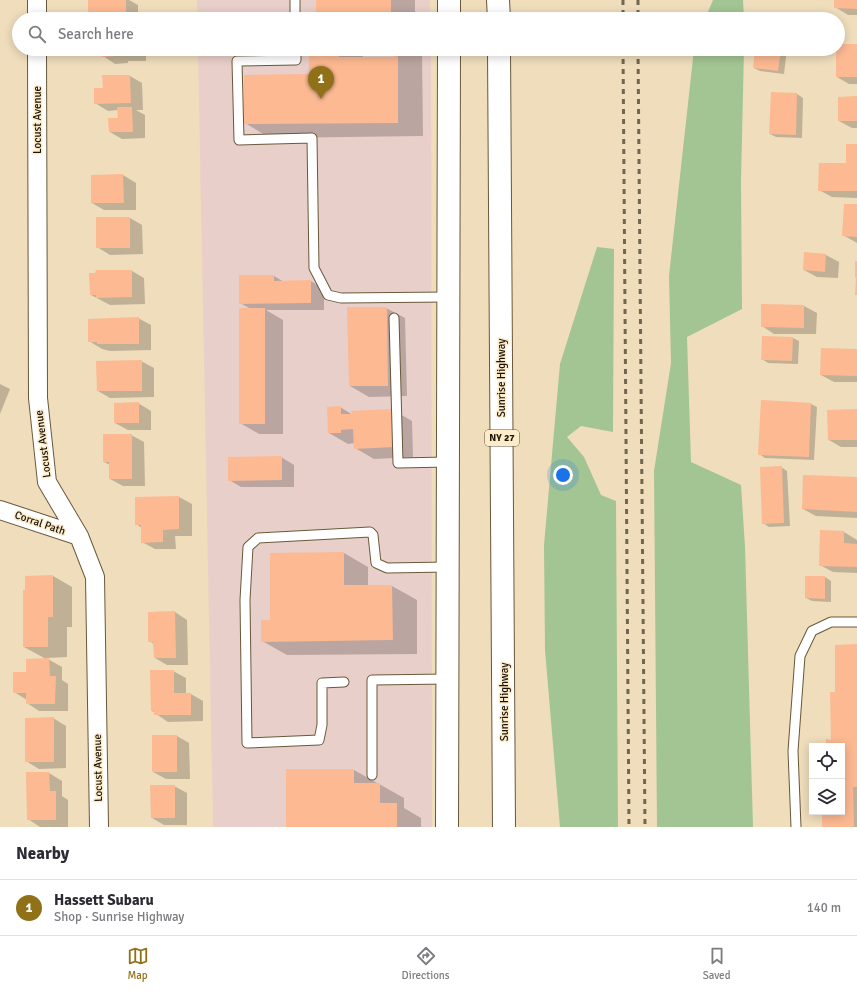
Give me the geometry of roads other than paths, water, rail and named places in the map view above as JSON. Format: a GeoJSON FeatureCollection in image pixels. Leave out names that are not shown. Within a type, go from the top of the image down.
{"type":"FeatureCollection","features":[{"type":"Feature","properties":{"kind":"highway"},"geometry":{"type":"LineString","coordinates":[[449,0],[449,12]]}},
{"type":"Feature","properties":{"kind":"highway"},"geometry":{"type":"LineString","coordinates":[[498,0],[499,12]]}},
{"type":"Feature","properties":{"kind":"highway"},"geometry":{"type":"LineString","coordinates":[[447,827],[449,56]]}},
{"type":"Feature","properties":{"kind":"highway","name":"Sunrise Highway"},"geometry":{"type":"LineString","coordinates":[[499,56],[504,827]]}},
{"type":"Feature","properties":{"kind":"street"},"geometry":{"type":"LineString","coordinates":[[37,0],[37,12]]}},
{"type":"Feature","properties":{"kind":"street","name":"Locust Avenue"},"geometry":{"type":"LineString","coordinates":[[37,56],[38,398],[47,482],[79,536],[95,578],[99,827]]}},
{"type":"Feature","properties":{"kind":"street","name":"Corral Path"},"geometry":{"type":"LineString","coordinates":[[0,510],[79,536]]}},
{"type":"Feature","properties":{"kind":"lane"},"geometry":{"type":"LineString","coordinates":[[295,0],[296,12]]}},
{"type":"Feature","properties":{"kind":"lane"},"geometry":{"type":"LineString","coordinates":[[296,56],[296,60],[238,61],[239,140],[312,138],[314,268],[328,295],[341,298],[448,297]]}},
{"type":"Feature","properties":{"kind":"lane"},"geometry":{"type":"LineString","coordinates":[[394,318],[398,463],[448,462]]}},
{"type":"Feature","properties":{"kind":"lane"},"geometry":{"type":"LineString","coordinates":[[344,682],[322,683],[322,725],[319,740],[247,743],[245,600],[248,547],[258,538],[370,532],[373,535],[376,563],[387,568],[448,567]]}},
{"type":"Feature","properties":{"kind":"lane"},"geometry":{"type":"LineString","coordinates":[[796,827],[793,751],[800,656],[812,631],[832,622],[857,622]]}},
{"type":"Feature","properties":{"kind":"lane"},"geometry":{"type":"LineString","coordinates":[[372,776],[372,680],[448,680]]}},
{"type":"Feature","properties":{"kind":"railway"},"geometry":{"type":"LineString","coordinates":[[623,0],[623,12]]}},
{"type":"Feature","properties":{"kind":"railway"},"geometry":{"type":"LineString","coordinates":[[638,0],[638,12]]}},
{"type":"Feature","properties":{"kind":"railway"},"geometry":{"type":"LineString","coordinates":[[623,56],[629,827]]}},
{"type":"Feature","properties":{"kind":"railway"},"geometry":{"type":"LineString","coordinates":[[638,56],[645,827]]}},
{"type":"Feature","properties":{"kind":"place","name":"Hassett Subaru"},"geometry":{"type":"Point","coordinates":[321,99]}}]}
